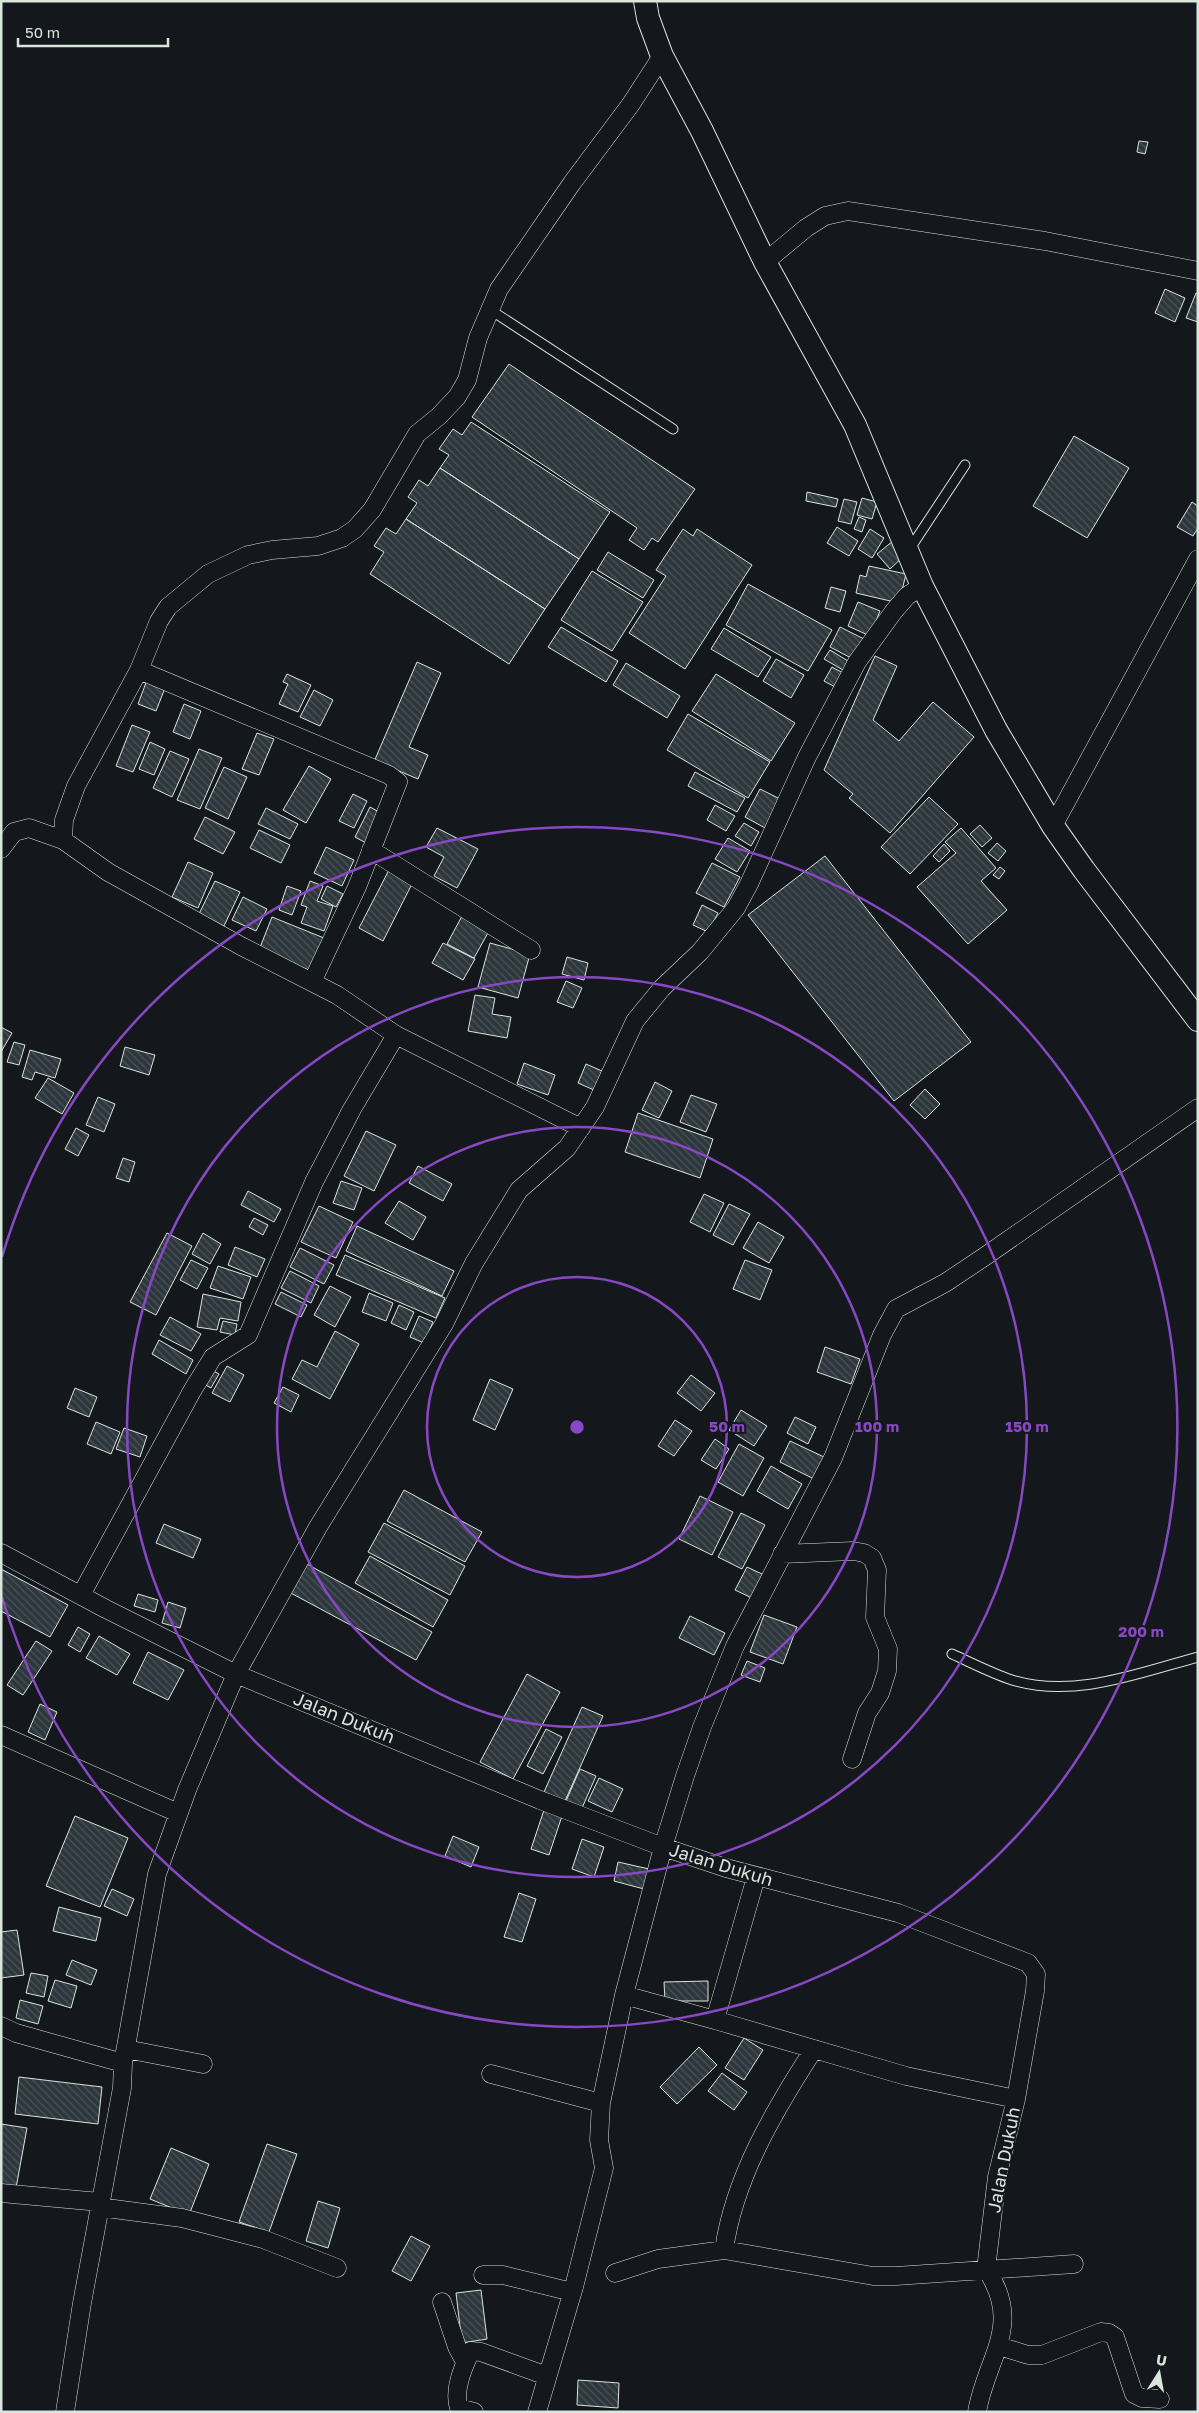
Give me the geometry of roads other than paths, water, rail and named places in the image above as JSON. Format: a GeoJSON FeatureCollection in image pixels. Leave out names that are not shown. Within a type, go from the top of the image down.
{"type":"FeatureCollection","features":[{"type":"Feature","properties":{"kind":"street"},"geometry":{"type":"LineString","coordinates":[[645,1],[648,18],[662,56],[702,131],[765,262],[855,425],[922,586],[996,730],[1053,826],[1084,870],[1198,1020]]}},
{"type":"Feature","properties":{"kind":"street"},"geometry":{"type":"LineString","coordinates":[[64,840],[64,820],[76,786],[139,670],[159,621],[168,607],[208,574],[248,555],[272,550],[318,546],[342,538],[355,530],[372,510],[417,434],[439,416],[457,397],[467,380],[490,309],[499,289],[572,184],[631,104],[662,56]]}},
{"type":"Feature","properties":{"kind":"street"},"geometry":{"type":"LineString","coordinates":[[765,262],[806,228],[825,216],[848,212],[1045,241],[1198,272]]}},
{"type":"Feature","properties":{"kind":"street"},"geometry":{"type":"LineString","coordinates":[[1053,826],[1198,558]]}},
{"type":"Feature","properties":{"kind":"street"},"geometry":{"type":"LineString","coordinates":[[65,2412],[82,2303],[122,2088],[125,2056],[157,1874],[178,1813],[236,1674],[318,1527],[444,1324],[474,1263],[519,1190],[567,1148],[595,1107],[635,1021],[662,988],[700,952],[736,908],[749,884],[807,757],[857,662],[894,611],[907,596],[922,586]]}},
{"type":"Feature","properties":{"kind":"street"},"geometry":{"type":"LineString","coordinates":[[139,670],[396,778],[398,785],[372,850],[312,982]]}},
{"type":"Feature","properties":{"kind":"street"},"geometry":{"type":"LineString","coordinates":[[1,849],[14,832],[30,828],[64,840],[108,872],[336,995],[396,1035],[581,1128]]}},
{"type":"Feature","properties":{"kind":"street"},"geometry":{"type":"LineString","coordinates":[[372,850],[531,950]]}},
{"type":"Feature","properties":{"kind":"street"},"geometry":{"type":"LineString","coordinates":[[81,1595],[192,1391],[213,1357],[248,1335],[314,1182],[352,1109],[396,1035]]}},
{"type":"Feature","properties":{"kind":"street"},"geometry":{"type":"LineString","coordinates":[[537,2412],[572,2292],[604,2168],[599,2140],[600,2103],[624,1995],[663,1847],[699,1735],[720,1682],[750,1613],[833,1458],[882,1335],[896,1309],[944,1283],[976,1262],[1198,1108]]}},
{"type":"Feature","properties":{"kind":"street"},"geometry":{"type":"LineString","coordinates":[[782,1554],[853,1551],[864,1553],[872,1558],[876,1570],[875,1617],[888,1649],[887,1671],[880,1693],[867,1713],[852,1760]]}},
{"type":"Feature","properties":{"kind":"street","name":"Jalan Dukuh"},"geometry":{"type":"LineString","coordinates":[[1,1552],[236,1674],[540,1800],[663,1847],[756,1877],[898,1913],[1028,1963],[1036,1974],[1035,1991],[1016,2098],[997,2176],[986,2269]]}},
{"type":"Feature","properties":{"kind":"street"},"geometry":{"type":"LineString","coordinates":[[1,1735],[178,1813]]}},
{"type":"Feature","properties":{"kind":"street"},"geometry":{"type":"LineString","coordinates":[[716,2020],[756,1877]]}},
{"type":"Feature","properties":{"kind":"street"},"geometry":{"type":"LineString","coordinates":[[624,1995],[906,2076],[1016,2098]]}},
{"type":"Feature","properties":{"kind":"street"},"geometry":{"type":"LineString","coordinates":[[1,2026],[16,2033],[125,2056],[203,2064]]}},
{"type":"Feature","properties":{"kind":"street"},"geometry":{"type":"LineString","coordinates":[[724,2250],[727,2228],[734,2202],[749,2166],[776,2113],[814,2049]]}},
{"type":"Feature","properties":{"kind":"street"},"geometry":{"type":"LineString","coordinates":[[491,2074],[600,2103]]}},
{"type":"Feature","properties":{"kind":"street"},"geometry":{"type":"LineString","coordinates":[[1,2193],[100,2204],[182,2218],[263,2239],[337,2268]]}},
{"type":"Feature","properties":{"kind":"street"},"geometry":{"type":"LineString","coordinates":[[615,2273],[658,2259],[724,2250],[873,2276],[1074,2264]]}},
{"type":"Feature","properties":{"kind":"street"},"geometry":{"type":"LineString","coordinates":[[977,2412],[999,2346],[1002,2317],[993,2280],[986,2269]]}},
{"type":"Feature","properties":{"kind":"street"},"geometry":{"type":"LineString","coordinates":[[483,2275],[503,2275],[572,2292]]}},
{"type":"Feature","properties":{"kind":"street"},"geometry":{"type":"LineString","coordinates":[[442,2302],[457,2347],[465,2362]]}},
{"type":"Feature","properties":{"kind":"street"},"geometry":{"type":"LineString","coordinates":[[999,2346],[1028,2355],[1042,2355],[1101,2332],[1109,2332],[1114,2337],[1134,2394],[1142,2398],[1160,2399]]}},
{"type":"Feature","properties":{"kind":"street"},"geometry":{"type":"LineString","coordinates":[[474,2412],[459,2408],[457,2401],[465,2362],[471,2351],[476,2351],[547,2376]]}},
{"type":"Feature","properties":{"kind":"lane"},"geometry":{"type":"LineString","coordinates":[[490,309],[673,429]]}},
{"type":"Feature","properties":{"kind":"lane"},"geometry":{"type":"LineString","coordinates":[[908,550],[965,465]]}},
{"type":"Feature","properties":{"kind":"lane"},"geometry":{"type":"LineString","coordinates":[[952,1654],[1013,1680],[1052,1687],[1086,1686],[1198,1657]]}}]}
